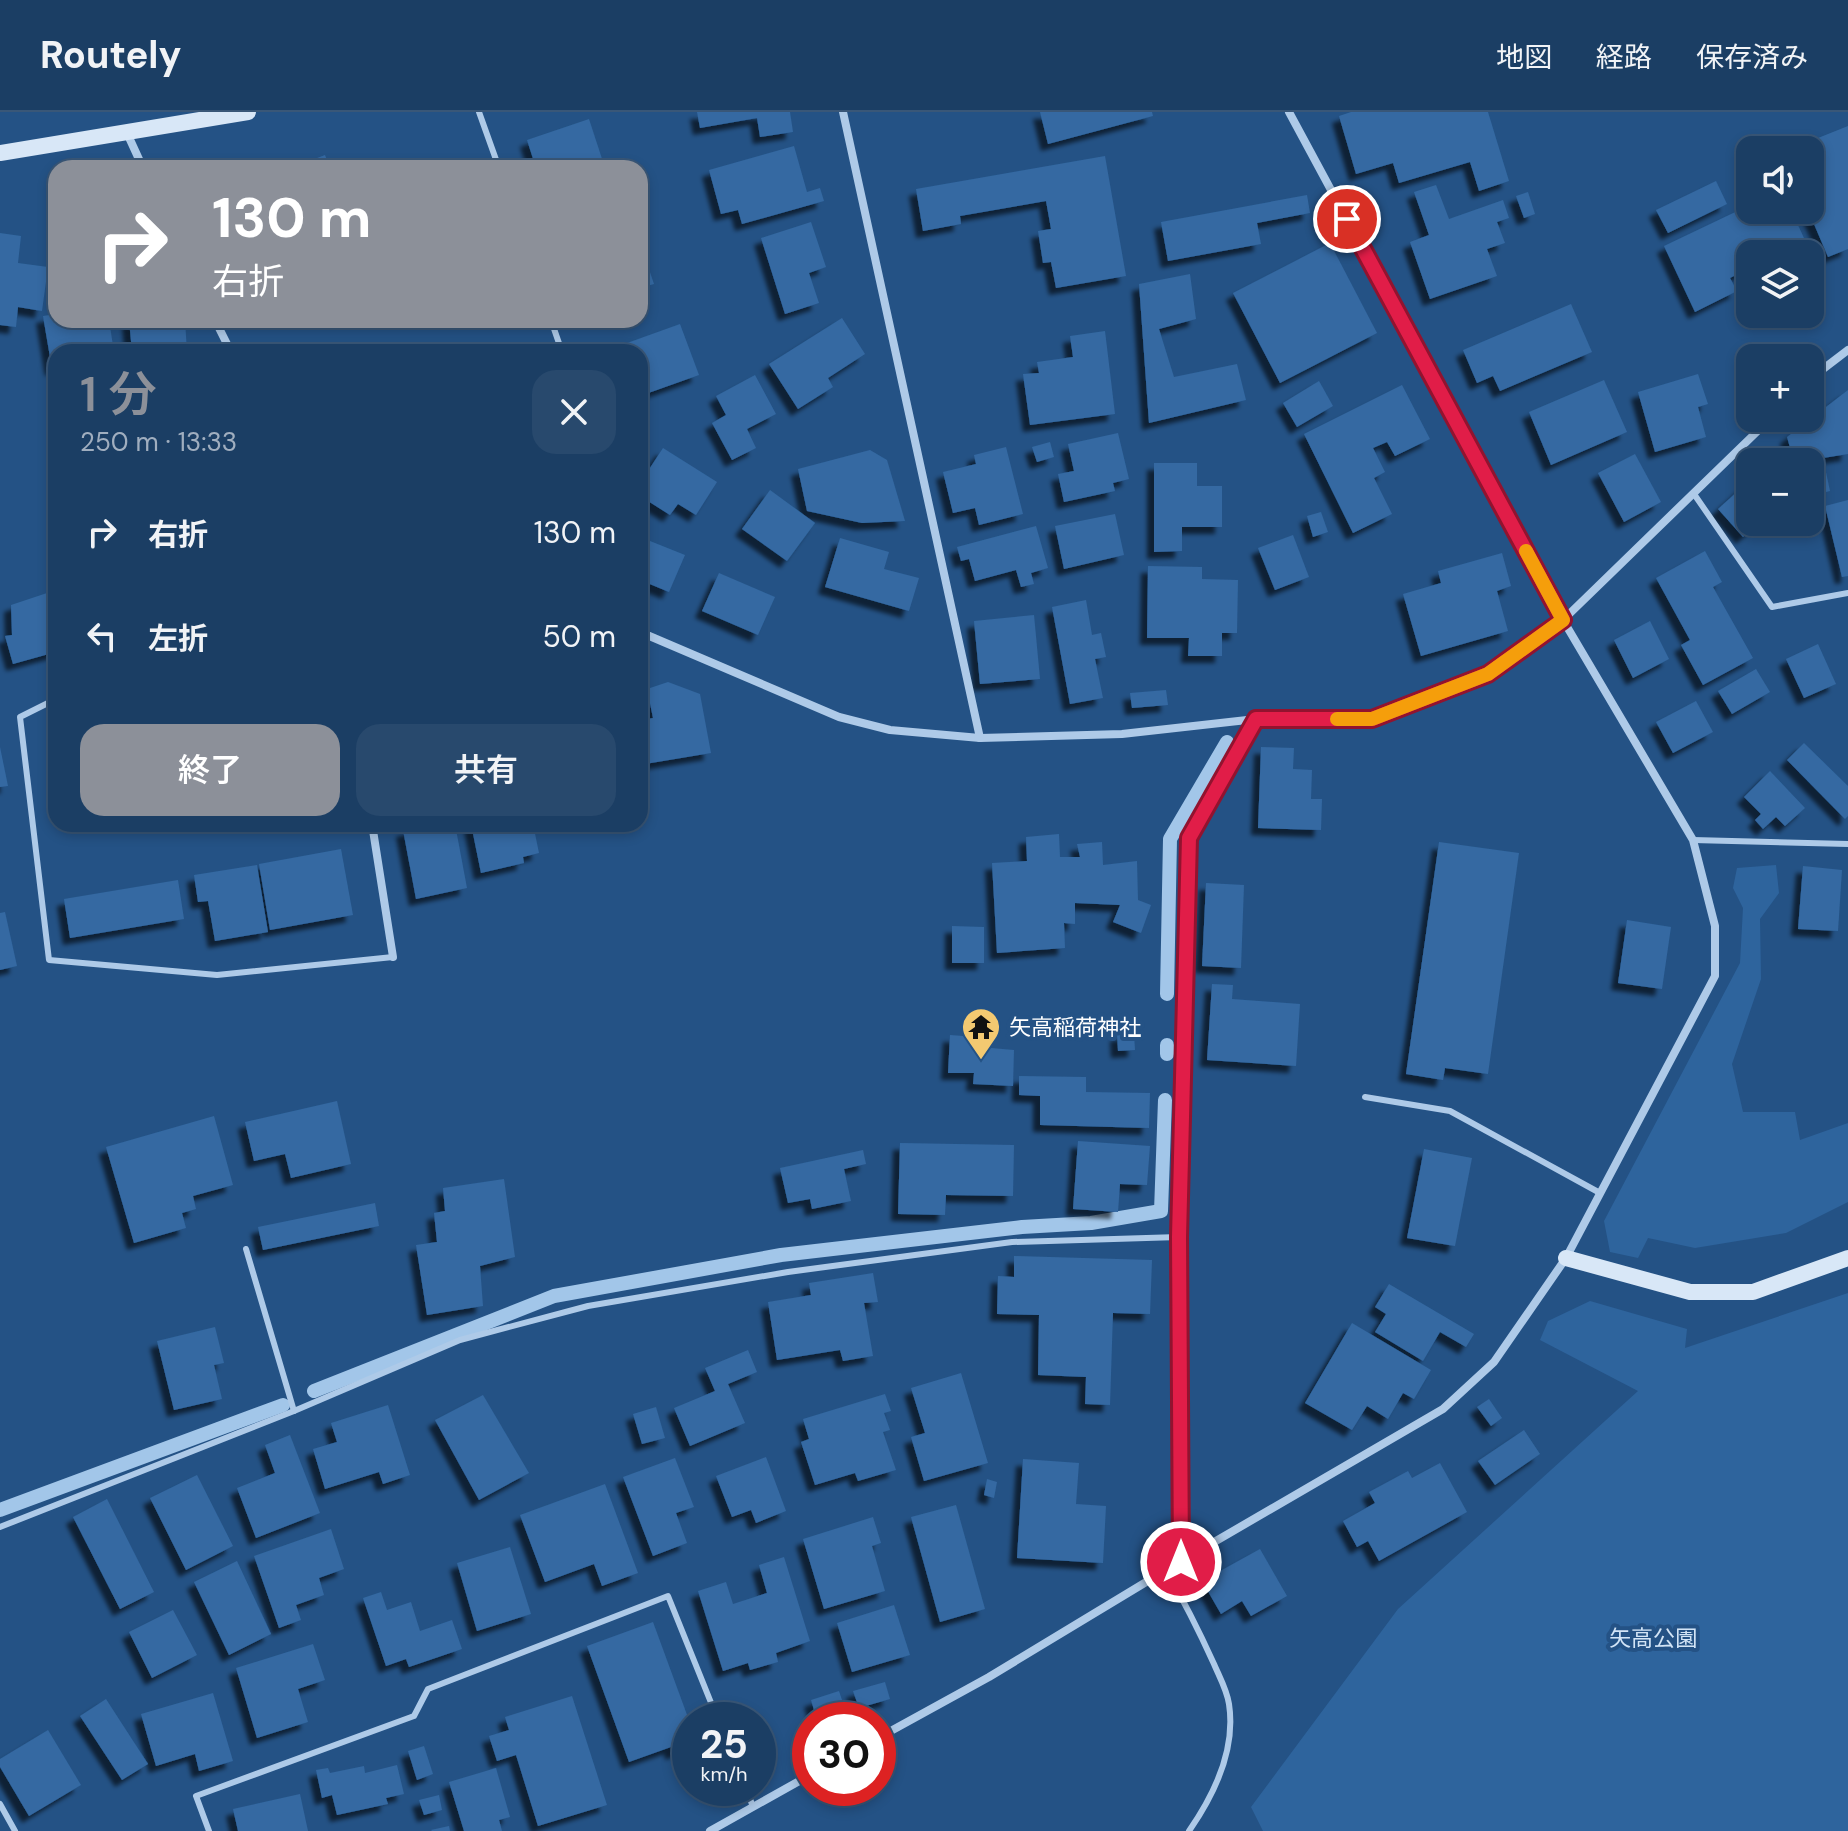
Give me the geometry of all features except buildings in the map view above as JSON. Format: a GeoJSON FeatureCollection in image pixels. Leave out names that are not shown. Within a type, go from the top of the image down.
{"type":"FeatureCollection","features":[{"type":"Feature","properties":{"kind":"street"},"geometry":{"type":"LineString","coordinates":[[0,153],[248,112]]}},
{"type":"Feature","properties":{"kind":"street"},"geometry":{"type":"LineString","coordinates":[[843,112],[980,738]]}},
{"type":"Feature","properties":{"kind":"street"},"geometry":{"type":"LineString","coordinates":[[896,1728],[989,1677],[1443,1409],[1494,1362],[1566,1258],[1715,976],[1715,926],[1693,840],[1563,620],[1289,112]]}},
{"type":"Feature","properties":{"kind":"street"},"geometry":{"type":"LineString","coordinates":[[127,133],[139,160]]}},
{"type":"Feature","properties":{"kind":"street"},"geometry":{"type":"LineString","coordinates":[[1824,368],[1848,350]]}},
{"type":"Feature","properties":{"kind":"street"},"geometry":{"type":"LineString","coordinates":[[648,635],[839,717],[890,730],[980,738],[1122,734],[1256,719],[1372,719],[1488,674],[1563,620],[1757,432]]}},
{"type":"Feature","properties":{"kind":"street"},"geometry":{"type":"LineString","coordinates":[[1181,1562],[1179,1237],[1189,838],[1256,719]]}},
{"type":"Feature","properties":{"kind":"street"},"geometry":{"type":"LineString","coordinates":[[373,832],[393,957]]}},
{"type":"Feature","properties":{"kind":"street"},"geometry":{"type":"LineString","coordinates":[[1566,1258],[1690,1292],[1753,1292],[1848,1258]]}},
{"type":"Feature","properties":{"kind":"street"},"geometry":{"type":"LineString","coordinates":[[710,1831],[792,1785]]}},
{"type":"Feature","properties":{"kind":"lane"},"geometry":{"type":"LineString","coordinates":[[479,112],[496,160]]}},
{"type":"Feature","properties":{"kind":"lane"},"geometry":{"type":"LineString","coordinates":[[1694,494],[1772,607],[1848,593]]}},
{"type":"Feature","properties":{"kind":"lane"},"geometry":{"type":"LineString","coordinates":[[48,703],[20,717],[49,960],[217,975],[393,957]]}},
{"type":"Feature","properties":{"kind":"lane"},"geometry":{"type":"LineString","coordinates":[[1693,840],[1848,844]]}},
{"type":"Feature","properties":{"kind":"lane"},"geometry":{"type":"LineString","coordinates":[[1365,1097],[1450,1111],[1600,1193]]}},
{"type":"Feature","properties":{"kind":"lane"},"geometry":{"type":"LineString","coordinates":[[0,1527],[294,1411],[460,1340],[588,1306],[788,1272],[1012,1242],[1179,1237]]}},
{"type":"Feature","properties":{"kind":"lane"},"geometry":{"type":"LineString","coordinates":[[246,1249],[294,1411]]}},
{"type":"Feature","properties":{"kind":"lane"},"geometry":{"type":"LineString","coordinates":[[1166,1570],[1189,1609],[1229,1704],[1229,1745],[1225,1759],[1212,1791],[1189,1831]]}},
{"type":"Feature","properties":{"kind":"lane"},"geometry":{"type":"LineString","coordinates":[[209,1831],[196,1796],[414,1716],[428,1689],[668,1596],[711,1702]]}},
{"type":"Feature","properties":{"kind":"lane"},"geometry":{"type":"LineString","coordinates":[[0,1804],[15,1831]]}},
{"type":"Feature","properties":{"kind":"green space"},"geometry":{"type":"Polygon","coordinates":[[[1776,865],[1779,893],[1760,919],[1761,979],[1732,1064],[1743,1112],[1795,1112],[1800,1140],[1848,1123],[1848,1202],[1786,1233],[1695,1248],[1648,1238],[1638,1258],[1610,1252],[1604,1221],[1740,963],[1743,908],[1733,888],[1737,868],[1776,865]]]}},
{"type":"Feature","properties":{"kind":"green space","name":"矢高公園"},"geometry":{"type":"Polygon","coordinates":[[[1848,1293],[1848,1831],[1263,1831],[1251,1807],[1398,1609],[1638,1391],[1540,1340],[1548,1321],[1590,1301],[1687,1329],[1685,1348],[1848,1293]]]}},
{"type":"Feature","properties":{"kind":"waterway"},"geometry":{"type":"LineString","coordinates":[[1167,994],[1170,839],[1227,742]]}},
{"type":"Feature","properties":{"kind":"waterway"},"geometry":{"type":"LineString","coordinates":[[1167,1045],[1167,1054]]}},
{"type":"Feature","properties":{"kind":"waterway"},"geometry":{"type":"LineString","coordinates":[[314,1391],[554,1296],[781,1255],[1022,1227],[1091,1223],[1161,1211],[1165,1100]]}},
{"type":"Feature","properties":{"kind":"waterway"},"geometry":{"type":"LineString","coordinates":[[0,1510],[283,1405]]}},
{"type":"Feature","properties":{"kind":"slow traffic"},"geometry":{"type":"LineString","coordinates":[[1337,719],[1372,719],[1488,674],[1563,620],[1526,551]]}},
{"type":"Feature","properties":{"kind":"place","name":"矢高稲荷神社"},"geometry":{"type":"Point","coordinates":[981,1061]}},
{"type":"Feature","properties":{"kind":"route"},"geometry":{"type":"LineString","coordinates":[[1181,1562],[1179,1237],[1189,838],[1256,719],[1372,719],[1488,674],[1563,620],[1347,219]]}}]}
